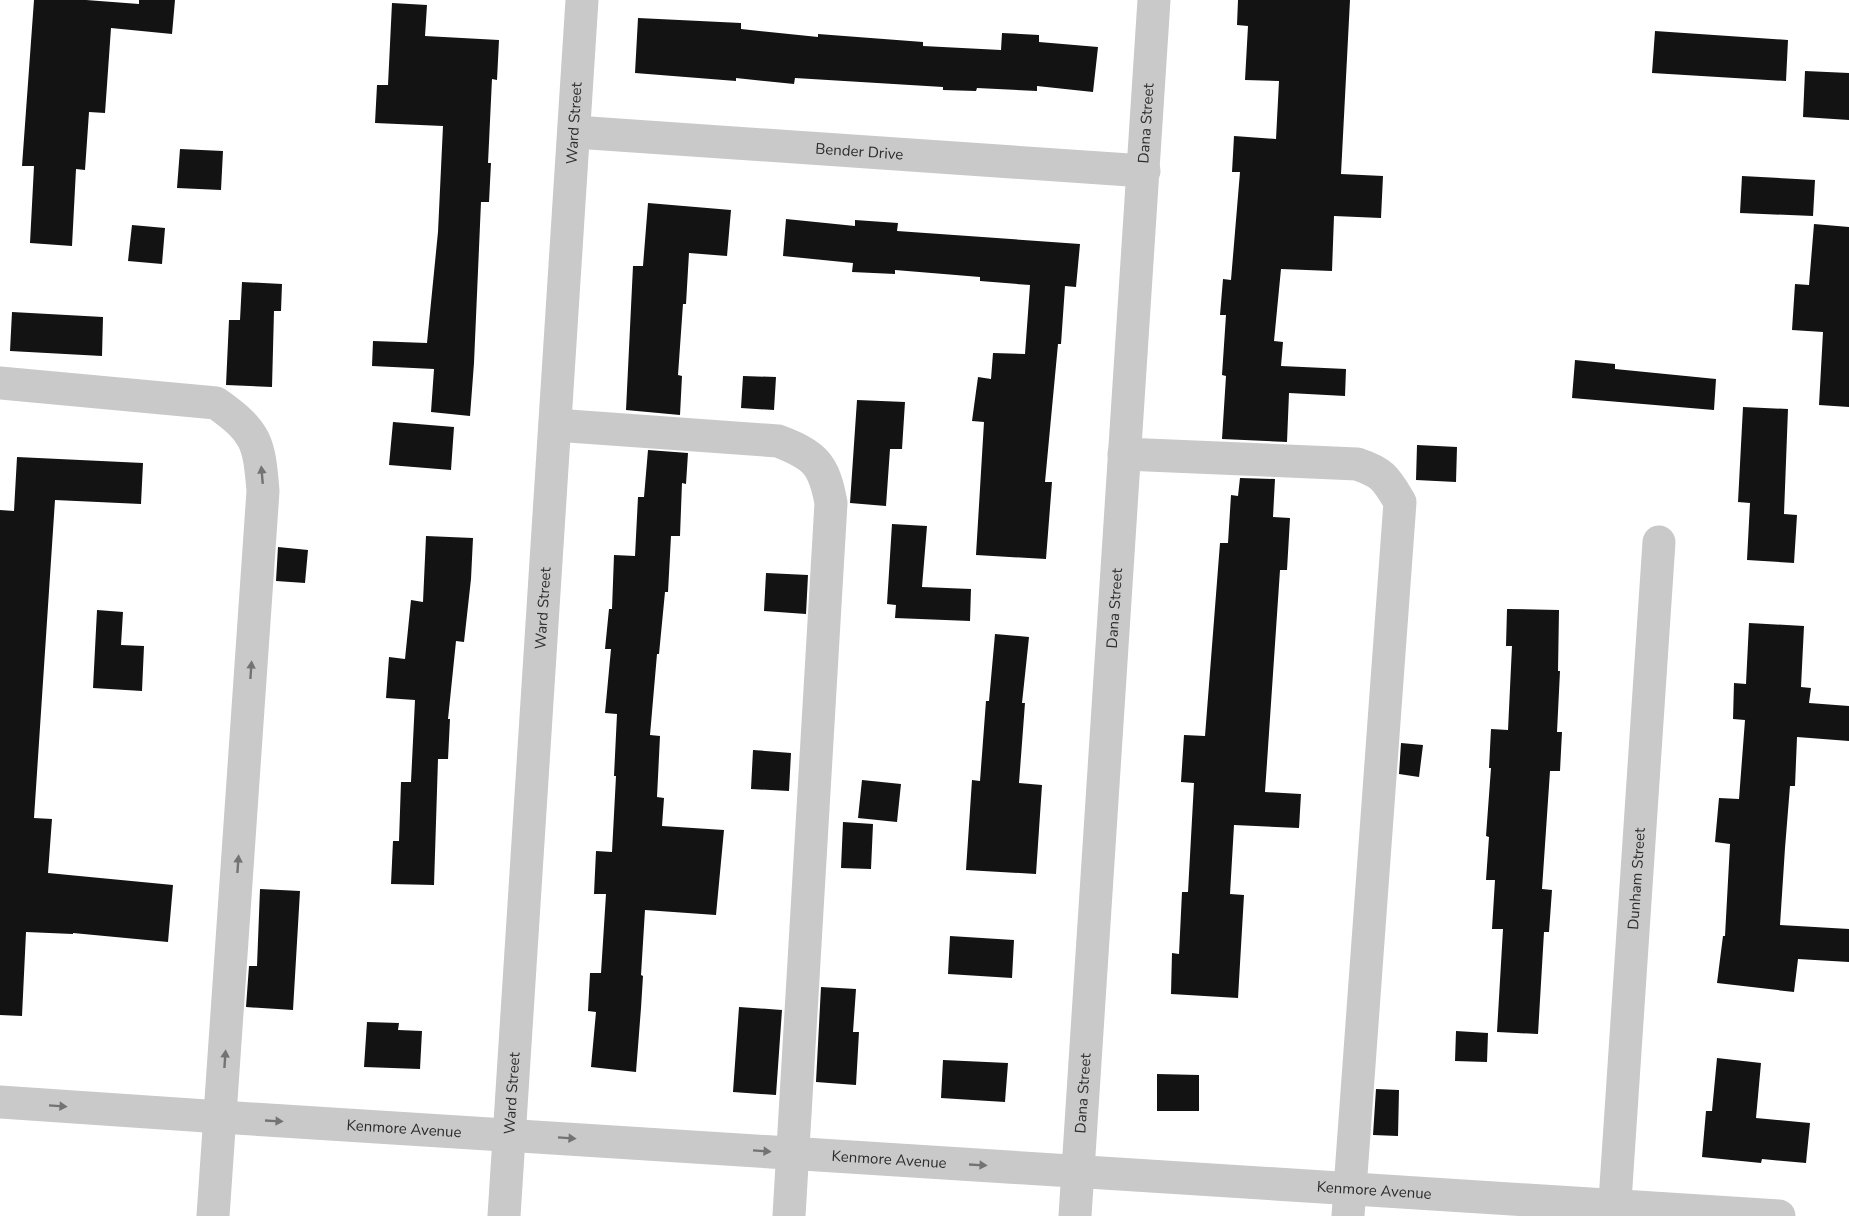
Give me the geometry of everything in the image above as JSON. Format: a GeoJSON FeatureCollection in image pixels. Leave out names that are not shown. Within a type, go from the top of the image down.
{"type":"FeatureCollection","features":[{"type":"Feature","properties":{"kind":"street","name":"Ward Street"},"geometry":{"type":"LineString","coordinates":[[504,1216],[582,0]]}},
{"type":"Feature","properties":{"kind":"street","name":"Dana Street"},"geometry":{"type":"LineString","coordinates":[[1075,1216],[1154,0]]}},
{"type":"Feature","properties":{"kind":"street","name":"Bender Drive"},"geometry":{"type":"LineString","coordinates":[[575,132],[1144,171]]}},
{"type":"Feature","properties":{"kind":"street"},"geometry":{"type":"LineString","coordinates":[[0,383],[216,403],[252,433],[261,458],[263,491],[213,1216]]}},
{"type":"Feature","properties":{"kind":"street"},"geometry":{"type":"LineString","coordinates":[[555,425],[778,441],[800,449],[814,460],[827,480],[831,503],[789,1216]]}},
{"type":"Feature","properties":{"kind":"street"},"geometry":{"type":"LineString","coordinates":[[1124,454],[1357,464],[1385,477],[1400,502],[1348,1203]]}},
{"type":"Feature","properties":{"kind":"street","name":"Dunham Street"},"geometry":{"type":"LineString","coordinates":[[1615,1211],[1659,542]]}},
{"type":"Feature","properties":{"kind":"street","name":"Kenmore Avenue"},"geometry":{"type":"LineString","coordinates":[[0,1102],[1078,1171],[1348,1203],[1779,1216]]}},
{"type":"Feature","properties":{"kind":"building"},"geometry":{"type":"Polygon","coordinates":[[[34,0],[86,0],[139,4],[139,0],[175,0],[172,34],[111,28],[105,113],[89,112],[85,170],[76,169],[72,246],[30,243],[34,166],[22,166],[34,0]]]}},
{"type":"Feature","properties":{"kind":"building"},"geometry":{"type":"Polygon","coordinates":[[[1238,0],[1350,0],[1341,174],[1383,176],[1381,218],[1334,216],[1332,271],[1281,269],[1274,341],[1283,342],[1281,366],[1346,369],[1345,396],[1289,393],[1287,442],[1222,439],[1226,376],[1222,375],[1226,315],[1220,315],[1223,279],[1231,280],[1240,172],[1232,172],[1234,136],[1276,139],[1279,81],[1245,80],[1248,26],[1237,25],[1238,0]]]}},
{"type":"Feature","properties":{"kind":"building"},"geometry":{"type":"Polygon","coordinates":[[[392,3],[427,5],[425,36],[499,40],[497,80],[492,79],[488,163],[491,163],[489,202],[481,202],[470,416],[431,412],[434,369],[372,366],[373,341],[427,343],[438,232],[443,126],[375,123],[377,85],[388,85],[392,3]]]}},
{"type":"Feature","properties":{"kind":"building"},"geometry":{"type":"Polygon","coordinates":[[[638,18],[741,23],[741,29],[818,37],[818,34],[923,42],[923,46],[1001,50],[1002,33],[1039,35],[1039,42],[1098,47],[1093,92],[1037,86],[1037,91],[977,88],[976,91],[943,90],[943,87],[795,78],[794,84],[736,78],[736,81],[635,73],[638,18]]]}},
{"type":"Feature","properties":{"kind":"building"},"geometry":{"type":"Polygon","coordinates":[[[1655,31],[1788,40],[1786,81],[1652,73],[1655,31]]]}},
{"type":"Feature","properties":{"kind":"building"},"geometry":{"type":"Polygon","coordinates":[[[1805,71],[1849,73],[1849,120],[1803,117],[1805,71]]]}},
{"type":"Feature","properties":{"kind":"building"},"geometry":{"type":"Polygon","coordinates":[[[180,149],[223,151],[221,190],[177,188],[180,149]]]}},
{"type":"Feature","properties":{"kind":"building"},"geometry":{"type":"Polygon","coordinates":[[[1742,176],[1815,180],[1813,216],[1740,213],[1742,176]]]}},
{"type":"Feature","properties":{"kind":"building"},"geometry":{"type":"Polygon","coordinates":[[[648,203],[731,210],[727,256],[689,253],[678,375],[682,376],[680,415],[626,410],[633,266],[643,266],[648,203]]]}},
{"type":"Feature","properties":{"kind":"building"},"geometry":{"type":"Polygon","coordinates":[[[786,219],[855,226],[855,220],[898,223],[897,231],[1080,244],[1076,287],[1065,286],[1061,344],[1058,344],[1045,482],[1052,482],[1046,559],[976,555],[984,422],[972,421],[978,377],[991,379],[993,353],[1025,354],[1030,285],[980,281],[980,277],[895,270],[895,274],[852,272],[853,263],[783,256],[786,219]]]}},
{"type":"Feature","properties":{"kind":"building"},"geometry":{"type":"Polygon","coordinates":[[[1814,224],[1849,227],[1849,407],[1819,405],[1823,332],[1792,330],[1795,284],[1809,285],[1814,224]]]}},
{"type":"Feature","properties":{"kind":"building"},"geometry":{"type":"Polygon","coordinates":[[[132,225],[165,228],[162,264],[128,261],[132,225]]]}},
{"type":"Feature","properties":{"kind":"building"},"geometry":{"type":"Polygon","coordinates":[[[242,282],[282,284],[281,311],[274,311],[272,387],[226,385],[229,320],[240,320],[242,282]]]}},
{"type":"Feature","properties":{"kind":"building"},"geometry":{"type":"Polygon","coordinates":[[[12,312],[103,317],[102,356],[10,351],[12,312]]]}},
{"type":"Feature","properties":{"kind":"building"},"geometry":{"type":"Polygon","coordinates":[[[1575,360],[1615,364],[1615,369],[1716,379],[1714,410],[1572,398],[1575,360]]]}},
{"type":"Feature","properties":{"kind":"building"},"geometry":{"type":"Polygon","coordinates":[[[743,376],[776,377],[774,410],[741,408],[743,376]]]}},
{"type":"Feature","properties":{"kind":"building"},"geometry":{"type":"Polygon","coordinates":[[[857,400],[905,402],[902,449],[890,449],[886,506],[850,503],[857,400]]]}},
{"type":"Feature","properties":{"kind":"building"},"geometry":{"type":"Polygon","coordinates":[[[1743,407],[1788,409],[1784,514],[1797,515],[1794,563],[1747,560],[1750,503],[1738,502],[1743,407]]]}},
{"type":"Feature","properties":{"kind":"building"},"geometry":{"type":"Polygon","coordinates":[[[393,422],[454,427],[451,470],[389,465],[393,422]]]}},
{"type":"Feature","properties":{"kind":"building"},"geometry":{"type":"Polygon","coordinates":[[[1417,445],[1457,447],[1456,482],[1416,480],[1417,445]]]}},
{"type":"Feature","properties":{"kind":"building"},"geometry":{"type":"Polygon","coordinates":[[[648,450],[688,453],[686,484],[682,483],[680,536],[671,536],[668,592],[665,592],[659,654],[657,654],[650,735],[660,736],[657,797],[664,798],[662,826],[724,830],[716,915],[645,910],[636,1072],[591,1067],[596,1012],[588,1011],[590,973],[601,973],[606,894],[594,894],[596,851],[612,852],[617,714],[605,713],[611,649],[605,649],[609,609],[612,609],[614,555],[635,556],[638,497],[644,497],[648,450]]]}},
{"type":"Feature","properties":{"kind":"building"},"geometry":{"type":"Polygon","coordinates":[[[17,457],[143,463],[141,504],[55,500],[34,818],[52,819],[48,873],[173,885],[168,942],[73,933],[26,932],[22,1016],[0,1015],[0,510],[14,511],[17,457]]]}},
{"type":"Feature","properties":{"kind":"building"},"geometry":{"type":"Polygon","coordinates":[[[1240,478],[1275,479],[1273,517],[1290,518],[1287,570],[1280,570],[1265,792],[1301,794],[1299,828],[1234,825],[1230,894],[1244,895],[1238,998],[1171,994],[1172,953],[1179,954],[1182,892],[1188,892],[1194,783],[1181,782],[1184,735],[1205,736],[1220,543],[1228,543],[1231,495],[1238,496],[1240,478]]]}},
{"type":"Feature","properties":{"kind":"building"},"geometry":{"type":"Polygon","coordinates":[[[892,524],[927,526],[922,587],[971,589],[970,621],[895,618],[896,605],[887,604],[892,524]]]}},
{"type":"Feature","properties":{"kind":"building"},"geometry":{"type":"Polygon","coordinates":[[[426,536],[473,538],[471,579],[464,642],[456,641],[448,719],[450,719],[448,759],[438,759],[434,885],[391,884],[393,841],[399,841],[401,782],[411,782],[415,700],[386,698],[389,657],[405,659],[411,600],[423,602],[426,536]]]}},
{"type":"Feature","properties":{"kind":"building"},"geometry":{"type":"Polygon","coordinates":[[[278,547],[308,550],[305,583],[276,581],[278,547]]]}},
{"type":"Feature","properties":{"kind":"building"},"geometry":{"type":"Polygon","coordinates":[[[766,573],[808,575],[806,614],[764,611],[766,573]]]}},
{"type":"Feature","properties":{"kind":"building"},"geometry":{"type":"Polygon","coordinates":[[[1507,609],[1559,610],[1558,671],[1560,671],[1557,732],[1562,732],[1560,771],[1550,771],[1542,889],[1552,890],[1549,932],[1544,932],[1538,1034],[1497,1032],[1503,929],[1492,929],[1495,880],[1486,880],[1489,837],[1486,836],[1491,768],[1489,768],[1491,729],[1508,730],[1512,646],[1506,646],[1507,609]]]}},
{"type":"Feature","properties":{"kind":"building"},"geometry":{"type":"Polygon","coordinates":[[[97,610],[123,612],[121,645],[144,646],[142,691],[93,688],[97,610]]]}},
{"type":"Feature","properties":{"kind":"building"},"geometry":{"type":"Polygon","coordinates":[[[1749,623],[1804,626],[1801,687],[1811,688],[1809,703],[1849,706],[1849,741],[1797,737],[1795,786],[1790,786],[1780,925],[1849,929],[1849,962],[1798,959],[1794,992],[1717,983],[1723,936],[1725,936],[1730,844],[1715,842],[1719,798],[1739,799],[1745,720],[1733,719],[1734,683],[1746,684],[1749,623]]]}},
{"type":"Feature","properties":{"kind":"building"},"geometry":{"type":"Polygon","coordinates":[[[995,634],[1029,637],[1022,703],[1025,703],[1019,783],[1042,785],[1036,874],[966,870],[972,780],[980,781],[986,701],[989,701],[995,634]]]}},
{"type":"Feature","properties":{"kind":"building"},"geometry":{"type":"Polygon","coordinates":[[[1401,743],[1423,745],[1419,777],[1399,774],[1401,743]]]}},
{"type":"Feature","properties":{"kind":"building"},"geometry":{"type":"Polygon","coordinates":[[[753,750],[791,753],[789,791],[751,789],[753,750]]]}},
{"type":"Feature","properties":{"kind":"building"},"geometry":{"type":"Polygon","coordinates":[[[862,780],[901,784],[897,822],[858,818],[862,780]]]}},
{"type":"Feature","properties":{"kind":"building"},"geometry":{"type":"Polygon","coordinates":[[[843,822],[873,824],[871,869],[841,868],[843,822]]]}},
{"type":"Feature","properties":{"kind":"building"},"geometry":{"type":"Polygon","coordinates":[[[260,889],[300,891],[293,1010],[246,1007],[249,966],[257,966],[260,889]]]}},
{"type":"Feature","properties":{"kind":"building"},"geometry":{"type":"Polygon","coordinates":[[[950,936],[1014,940],[1012,978],[948,974],[950,936]]]}},
{"type":"Feature","properties":{"kind":"building"},"geometry":{"type":"Polygon","coordinates":[[[821,987],[856,989],[853,1032],[859,1032],[856,1085],[816,1082],[821,987]]]}},
{"type":"Feature","properties":{"kind":"building"},"geometry":{"type":"Polygon","coordinates":[[[739,1007],[782,1010],[776,1095],[733,1092],[739,1007]]]}},
{"type":"Feature","properties":{"kind":"building"},"geometry":{"type":"Polygon","coordinates":[[[367,1022],[399,1023],[398,1030],[422,1031],[420,1069],[364,1067],[367,1022]]]}},
{"type":"Feature","properties":{"kind":"building"},"geometry":{"type":"Polygon","coordinates":[[[1456,1031],[1488,1033],[1487,1062],[1455,1061],[1456,1031]]]}},
{"type":"Feature","properties":{"kind":"building"},"geometry":{"type":"Polygon","coordinates":[[[1717,1058],[1761,1063],[1756,1118],[1810,1123],[1806,1163],[1762,1159],[1761,1163],[1702,1157],[1706,1111],[1712,1111],[1717,1058]]]}},
{"type":"Feature","properties":{"kind":"building"},"geometry":{"type":"Polygon","coordinates":[[[943,1060],[1008,1063],[1005,1102],[941,1098],[943,1060]]]}},
{"type":"Feature","properties":{"kind":"building"},"geometry":{"type":"Polygon","coordinates":[[[1157,1074],[1199,1075],[1199,1111],[1157,1111],[1157,1074]]]}},
{"type":"Feature","properties":{"kind":"building"},"geometry":{"type":"Polygon","coordinates":[[[1376,1089],[1399,1090],[1398,1136],[1373,1135],[1376,1089]]]}}]}
